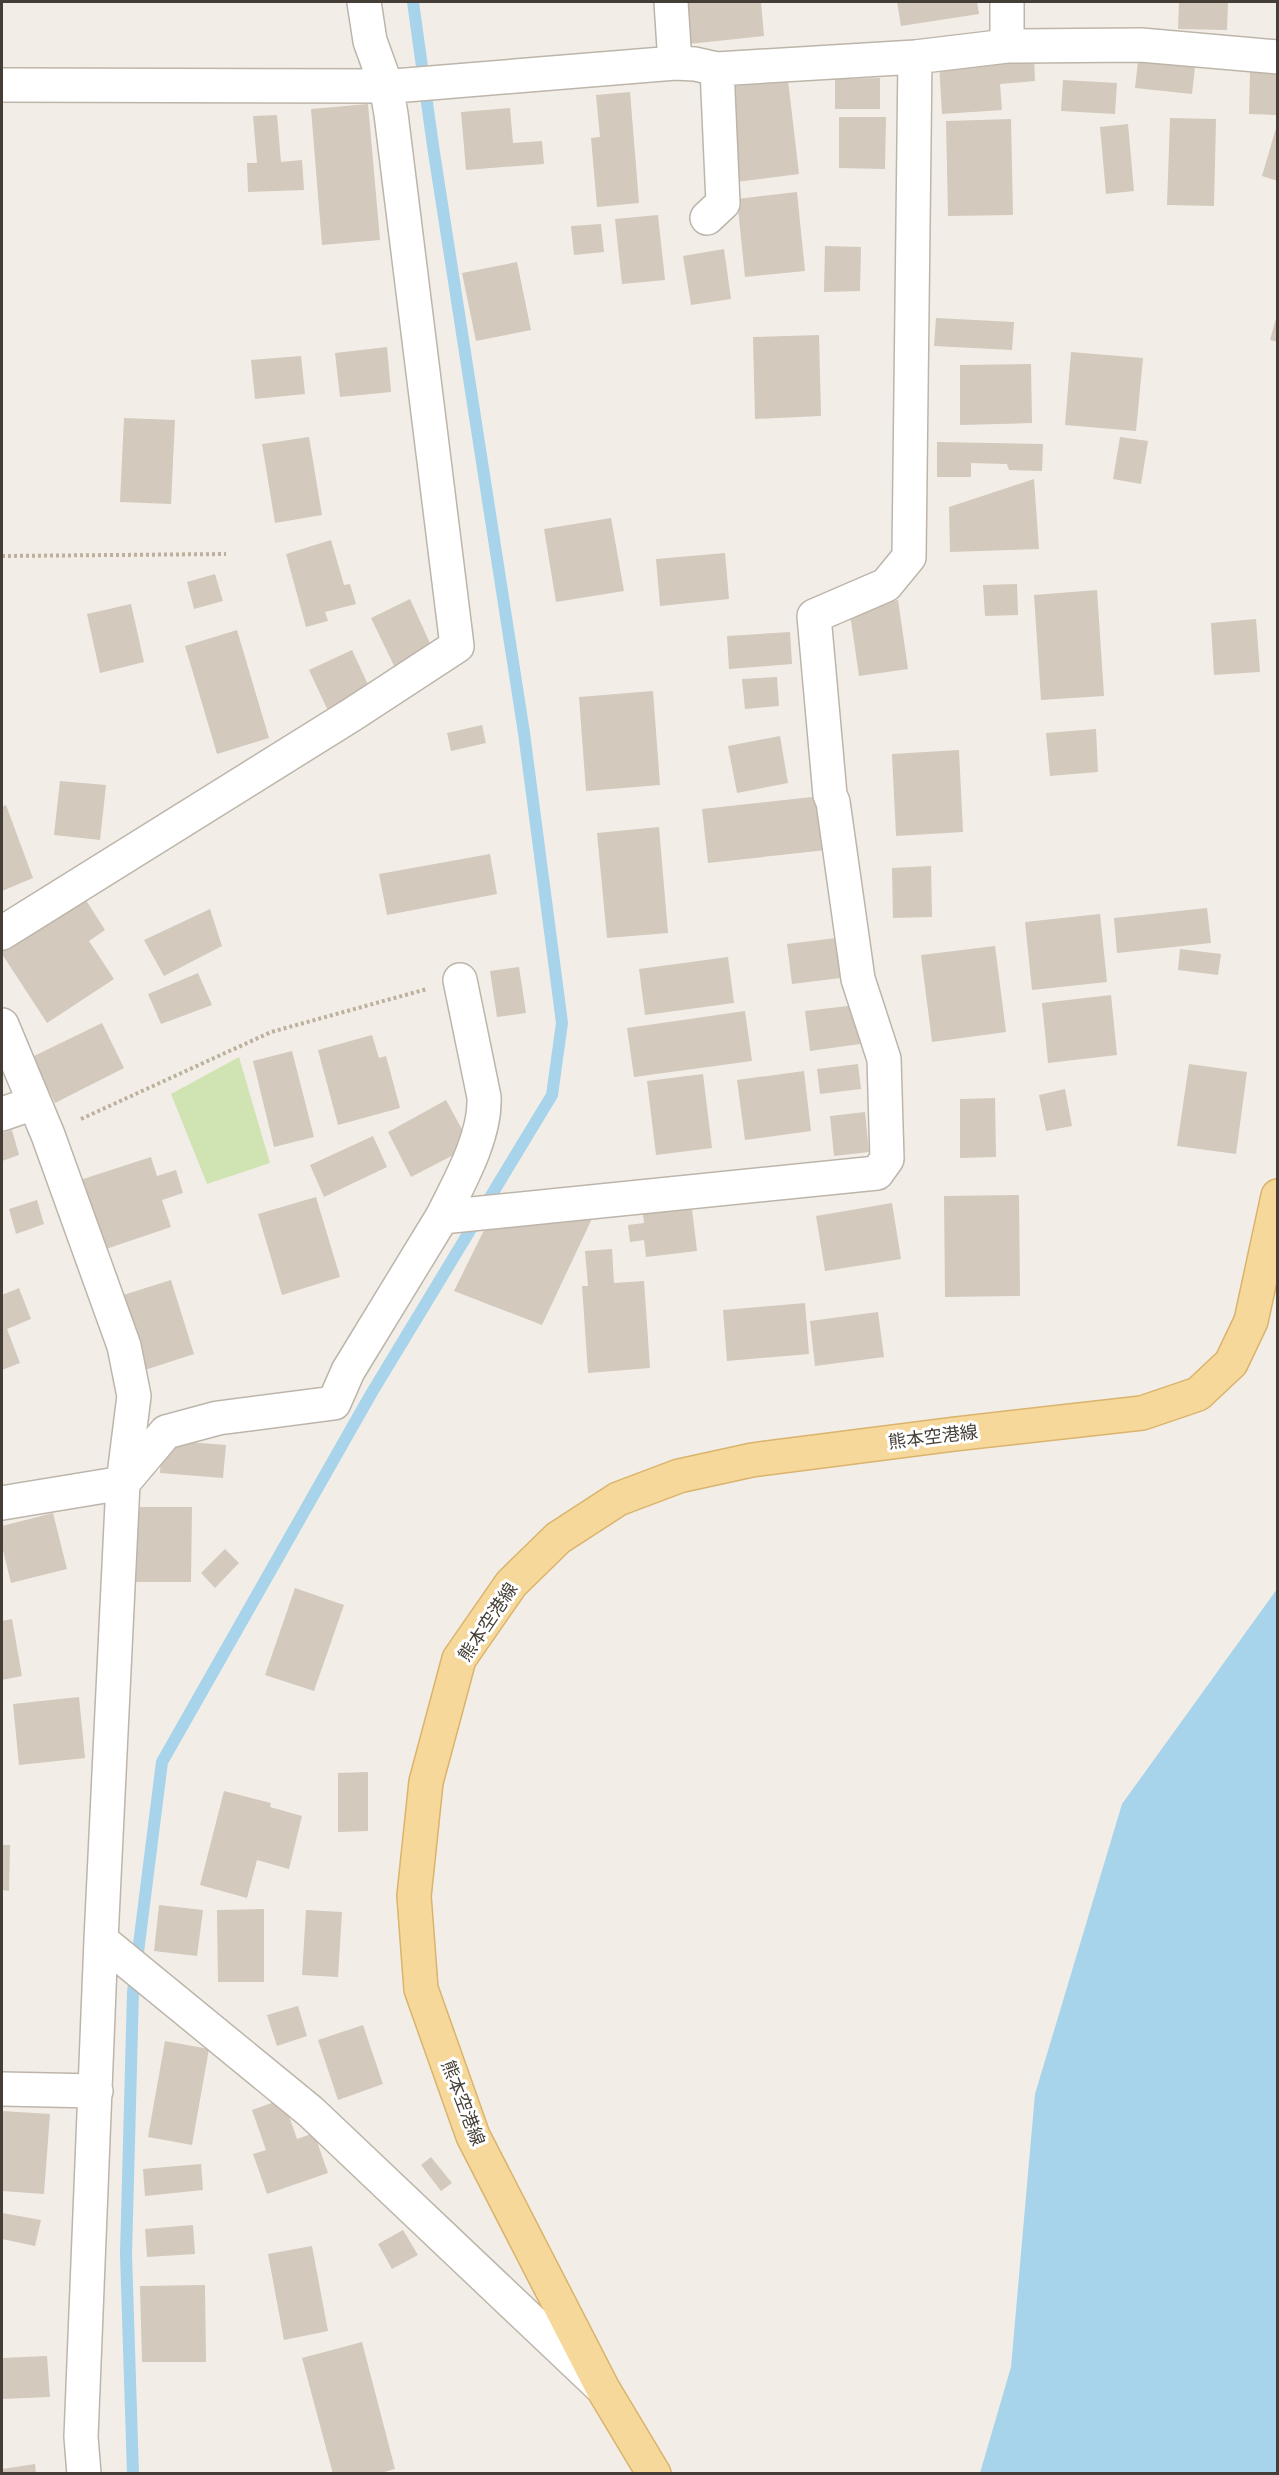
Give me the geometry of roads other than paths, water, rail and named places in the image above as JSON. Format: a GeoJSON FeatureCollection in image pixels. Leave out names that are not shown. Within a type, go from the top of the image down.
{"type":"FeatureCollection","features":[{"type":"Feature","properties":{"kind":"main road","name":"熊本空港線"},"geometry":{"type":"LineString","coordinates":[[654,2474],[603,2389],[473,2136],[421,1989],[414,1896],[425,1793],[459,1659],[511,1584],[558,1538],[618,1499],[679,1476],[752,1460],[1142,1413],[1198,1394],[1231,1363],[1251,1321],[1278,1196]]}},
{"type":"Feature","properties":{"kind":"street"},"geometry":{"type":"LineString","coordinates":[[2,933],[353,714],[456,646],[390,86],[370,41],[364,2]]}},
{"type":"Feature","properties":{"kind":"street"},"geometry":{"type":"LineString","coordinates":[[671,2],[675,63]]}},
{"type":"Feature","properties":{"kind":"street"},"geometry":{"type":"LineString","coordinates":[[1007,2],[1007,46]]}},
{"type":"Feature","properties":{"kind":"street"},"geometry":{"type":"LineString","coordinates":[[2,85],[390,86],[675,63],[717,69],[915,57],[1007,46],[1141,45],[1278,57]]}},
{"type":"Feature","properties":{"kind":"street"},"geometry":{"type":"LineString","coordinates":[[457,1215],[877,1173],[887,1159],[884,1059],[858,979],[830,795],[814,616],[886,585],[909,557],[915,57]]}},
{"type":"Feature","properties":{"kind":"street"},"geometry":{"type":"LineString","coordinates":[[707,218],[723,203],[717,69]]}},
{"type":"Feature","properties":{"kind":"street"},"geometry":{"type":"LineString","coordinates":[[2,1503],[123,1483],[166,1432],[218,1418],[334,1403],[348,1371],[457,1215],[462,1174],[485,1112],[484,1097],[460,980]]}},
{"type":"Feature","properties":{"kind":"street"},"geometry":{"type":"LineString","coordinates":[[2,1025],[48,1135],[124,1346],[134,1396],[123,1483],[101,1940],[81,2437],[84,2474]]}},
{"type":"Feature","properties":{"kind":"street"},"geometry":{"type":"LineString","coordinates":[[2,1114],[34,1103]]}},
{"type":"Feature","properties":{"kind":"street"},"geometry":{"type":"LineString","coordinates":[[101,1940],[311,2112],[603,2389]]}},
{"type":"Feature","properties":{"kind":"street"},"geometry":{"type":"LineString","coordinates":[[2,2089],[96,2091]]}},
{"type":"Feature","properties":{"kind":"water"},"geometry":{"type":"Polygon","coordinates":[[[1277,1589],[1277,2473],[980,2473],[1011,2367],[1035,2094],[1122,1804],[1277,1589]]]}},
{"type":"Feature","properties":{"kind":"waterway"},"geometry":{"type":"LineString","coordinates":[[133,2474],[126,2254],[133,1992],[162,1762],[371,1394],[552,1095],[562,1023],[524,733],[433,146],[413,2]]}}]}
